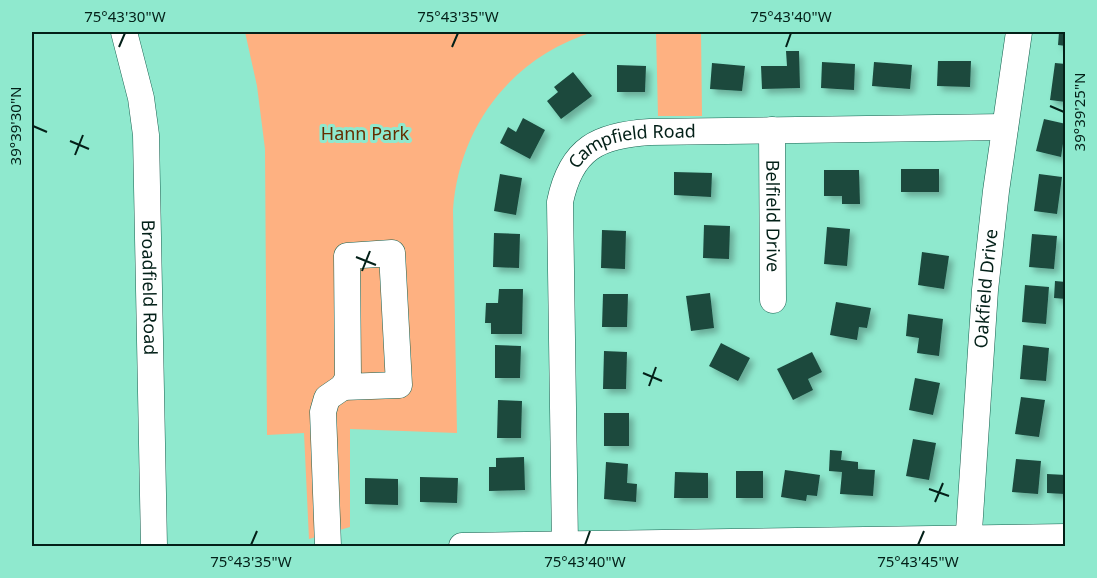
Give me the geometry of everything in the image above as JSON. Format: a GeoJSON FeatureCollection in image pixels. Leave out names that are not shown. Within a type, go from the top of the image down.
{"type":"FeatureCollection","features":[{"type":"Feature","properties":{"kind":"street","name":"Broadfield Road"},"geometry":{"type":"LineString","coordinates":[[124,32],[141,98],[146,135],[154,546]]}},
{"type":"Feature","properties":{"kind":"street","name":"Oakfield Drive"},"geometry":{"type":"LineString","coordinates":[[968,542],[985,290],[1019,32]]}},
{"type":"Feature","properties":{"kind":"street","name":"Campfield Road"},"geometry":{"type":"LineString","coordinates":[[565,544],[560,220],[562,195],[568,175],[586,151],[610,136],[650,132],[1005,127]]}},
{"type":"Feature","properties":{"kind":"street","name":"Belfield Drive"},"geometry":{"type":"LineString","coordinates":[[772,130],[773,300]]}},
{"type":"Feature","properties":{"kind":"street"},"geometry":{"type":"LineString","coordinates":[[328,546],[323,412],[327,398],[343,387],[348,378],[347,256],[392,253],[399,385],[343,387]]}},
{"type":"Feature","properties":{"kind":"street"},"geometry":{"type":"LineString","coordinates":[[462,546],[968,542],[1065,537]]}},
{"type":"Feature","properties":{"kind":"green space","name":"Hann Park"},"geometry":{"type":"Polygon","coordinates":[[[245,32],[593,32],[564,43],[515,77],[495,99],[479,123],[466,150],[457,179],[453,210],[457,433],[350,429],[350,527],[309,539],[304,433],[267,435],[265,149],[257,86],[245,32]]]}},
{"type":"Feature","properties":{"kind":"green space"},"geometry":{"type":"Polygon","coordinates":[[[656,32],[701,32],[702,116],[658,116],[656,32]]]}},
{"type":"Feature","properties":{"kind":"building"},"geometry":{"type":"Polygon","coordinates":[[[1059,32],[1066,32],[1066,46],[1058,45],[1059,32]]]}},
{"type":"Feature","properties":{"kind":"building"},"geometry":{"type":"Polygon","coordinates":[[[786,51],[799,51],[800,88],[762,89],[761,66],[787,66],[786,51]]]}},
{"type":"Feature","properties":{"kind":"building"},"geometry":{"type":"Polygon","coordinates":[[[938,61],[971,61],[970,87],[937,86],[938,61]]]}},
{"type":"Feature","properties":{"kind":"building"},"geometry":{"type":"Polygon","coordinates":[[[822,62],[855,64],[854,90],[821,88],[822,62]]]}},
{"type":"Feature","properties":{"kind":"building"},"geometry":{"type":"Polygon","coordinates":[[[874,62],[912,65],[910,89],[872,86],[874,62]]]}},
{"type":"Feature","properties":{"kind":"building"},"geometry":{"type":"Polygon","coordinates":[[[712,63],[745,66],[742,91],[710,89],[712,63]]]}},
{"type":"Feature","properties":{"kind":"building"},"geometry":{"type":"Polygon","coordinates":[[[1055,63],[1066,64],[1066,102],[1050,100],[1055,63]]]}},
{"type":"Feature","properties":{"kind":"building"},"geometry":{"type":"Polygon","coordinates":[[[617,65],[646,66],[645,92],[617,92],[617,65]]]}},
{"type":"Feature","properties":{"kind":"building"},"geometry":{"type":"Polygon","coordinates":[[[573,72],[592,96],[561,119],[547,101],[558,92],[554,87],[573,72]]]}},
{"type":"Feature","properties":{"kind":"building"},"geometry":{"type":"Polygon","coordinates":[[[523,118],[545,130],[530,159],[500,143],[508,127],[516,132],[523,118]]]}},
{"type":"Feature","properties":{"kind":"building"},"geometry":{"type":"Polygon","coordinates":[[[1044,119],[1066,124],[1061,157],[1036,151],[1044,119]]]}},
{"type":"Feature","properties":{"kind":"building"},"geometry":{"type":"Polygon","coordinates":[[[901,169],[939,169],[939,192],[901,192],[901,169]]]}},
{"type":"Feature","properties":{"kind":"building"},"geometry":{"type":"Polygon","coordinates":[[[824,170],[859,170],[860,204],[842,204],[842,196],[824,196],[824,170]]]}},
{"type":"Feature","properties":{"kind":"building"},"geometry":{"type":"Polygon","coordinates":[[[674,172],[712,173],[711,197],[674,195],[674,172]]]}},
{"type":"Feature","properties":{"kind":"building"},"geometry":{"type":"Polygon","coordinates":[[[500,174],[522,178],[516,215],[494,211],[500,174]]]}},
{"type":"Feature","properties":{"kind":"building"},"geometry":{"type":"Polygon","coordinates":[[[1039,174],[1062,177],[1057,214],[1034,211],[1039,174]]]}},
{"type":"Feature","properties":{"kind":"building"},"geometry":{"type":"Polygon","coordinates":[[[704,225],[730,226],[729,259],[703,258],[704,225]]]}},
{"type":"Feature","properties":{"kind":"building"},"geometry":{"type":"Polygon","coordinates":[[[827,227],[850,229],[847,266],[824,264],[827,227]]]}},
{"type":"Feature","properties":{"kind":"building"},"geometry":{"type":"Polygon","coordinates":[[[602,230],[626,231],[625,269],[601,268],[602,230]]]}},
{"type":"Feature","properties":{"kind":"building"},"geometry":{"type":"Polygon","coordinates":[[[494,233],[520,234],[519,268],[493,267],[494,233]]]}},
{"type":"Feature","properties":{"kind":"building"},"geometry":{"type":"Polygon","coordinates":[[[1032,234],[1057,236],[1054,269],[1029,267],[1032,234]]]}},
{"type":"Feature","properties":{"kind":"building"},"geometry":{"type":"Polygon","coordinates":[[[922,252],[949,256],[944,289],[918,285],[922,252]]]}},
{"type":"Feature","properties":{"kind":"building"},"geometry":{"type":"Polygon","coordinates":[[[1055,281],[1066,282],[1066,299],[1054,298],[1055,281]]]}},
{"type":"Feature","properties":{"kind":"building"},"geometry":{"type":"Polygon","coordinates":[[[1025,285],[1049,287],[1046,324],[1022,322],[1025,285]]]}},
{"type":"Feature","properties":{"kind":"building"},"geometry":{"type":"Polygon","coordinates":[[[499,289],[523,289],[522,334],[491,334],[491,323],[485,323],[486,303],[498,303],[499,289]]]}},
{"type":"Feature","properties":{"kind":"building"},"geometry":{"type":"Polygon","coordinates":[[[710,293],[714,328],[691,331],[686,296],[710,293]]]}},
{"type":"Feature","properties":{"kind":"building"},"geometry":{"type":"Polygon","coordinates":[[[603,294],[628,294],[627,327],[602,327],[603,294]]]}},
{"type":"Feature","properties":{"kind":"building"},"geometry":{"type":"Polygon","coordinates":[[[836,302],[871,308],[867,328],[859,327],[857,340],[830,335],[836,302]]]}},
{"type":"Feature","properties":{"kind":"building"},"geometry":{"type":"Polygon","coordinates":[[[908,314],[943,319],[939,356],[917,353],[919,338],[906,336],[908,314]]]}},
{"type":"Feature","properties":{"kind":"building"},"geometry":{"type":"Polygon","coordinates":[[[721,343],[750,358],[738,381],[709,366],[721,343]]]}},
{"type":"Feature","properties":{"kind":"building"},"geometry":{"type":"Polygon","coordinates":[[[495,345],[521,346],[520,378],[495,378],[495,345]]]}},
{"type":"Feature","properties":{"kind":"building"},"geometry":{"type":"Polygon","coordinates":[[[1023,345],[1049,348],[1046,381],[1020,379],[1023,345]]]}},
{"type":"Feature","properties":{"kind":"building"},"geometry":{"type":"Polygon","coordinates":[[[604,351],[627,352],[626,389],[603,389],[604,351]]]}},
{"type":"Feature","properties":{"kind":"building"},"geometry":{"type":"Polygon","coordinates":[[[812,352],[822,372],[808,379],[813,390],[793,400],[777,369],[812,352]]]}},
{"type":"Feature","properties":{"kind":"building"},"geometry":{"type":"Polygon","coordinates":[[[915,378],[940,383],[933,415],[909,410],[915,378]]]}},
{"type":"Feature","properties":{"kind":"building"},"geometry":{"type":"Polygon","coordinates":[[[1021,397],[1045,400],[1039,437],[1015,434],[1021,397]]]}},
{"type":"Feature","properties":{"kind":"building"},"geometry":{"type":"Polygon","coordinates":[[[498,400],[522,401],[521,438],[497,438],[498,400]]]}},
{"type":"Feature","properties":{"kind":"building"},"geometry":{"type":"Polygon","coordinates":[[[604,413],[629,413],[629,446],[604,446],[604,413]]]}},
{"type":"Feature","properties":{"kind":"building"},"geometry":{"type":"Polygon","coordinates":[[[913,439],[936,443],[929,480],[906,476],[913,439]]]}},
{"type":"Feature","properties":{"kind":"building"},"geometry":{"type":"Polygon","coordinates":[[[830,450],[842,451],[841,460],[858,462],[858,469],[875,470],[873,496],[840,494],[842,472],[829,471],[830,450]]]}},
{"type":"Feature","properties":{"kind":"building"},"geometry":{"type":"Polygon","coordinates":[[[524,457],[525,490],[489,491],[489,467],[496,467],[496,458],[524,457]]]}},
{"type":"Feature","properties":{"kind":"building"},"geometry":{"type":"Polygon","coordinates":[[[1016,459],[1041,461],[1038,494],[1012,492],[1016,459]]]}},
{"type":"Feature","properties":{"kind":"building"},"geometry":{"type":"Polygon","coordinates":[[[606,462],[628,464],[627,483],[637,484],[636,502],[604,499],[606,462]]]}},
{"type":"Feature","properties":{"kind":"building"},"geometry":{"type":"Polygon","coordinates":[[[785,470],[820,475],[817,496],[807,495],[806,501],[781,497],[785,470]]]}},
{"type":"Feature","properties":{"kind":"building"},"geometry":{"type":"Polygon","coordinates":[[[736,471],[763,471],[763,498],[736,498],[736,471]]]}},
{"type":"Feature","properties":{"kind":"building"},"geometry":{"type":"Polygon","coordinates":[[[675,472],[708,473],[708,498],[674,498],[675,472]]]}},
{"type":"Feature","properties":{"kind":"building"},"geometry":{"type":"Polygon","coordinates":[[[1047,474],[1066,475],[1065,494],[1047,493],[1047,474]]]}},
{"type":"Feature","properties":{"kind":"building"},"geometry":{"type":"Polygon","coordinates":[[[420,477],[458,478],[457,503],[420,502],[420,477]]]}},
{"type":"Feature","properties":{"kind":"building"},"geometry":{"type":"Polygon","coordinates":[[[365,478],[398,479],[398,505],[365,504],[365,478]]]}}]}
